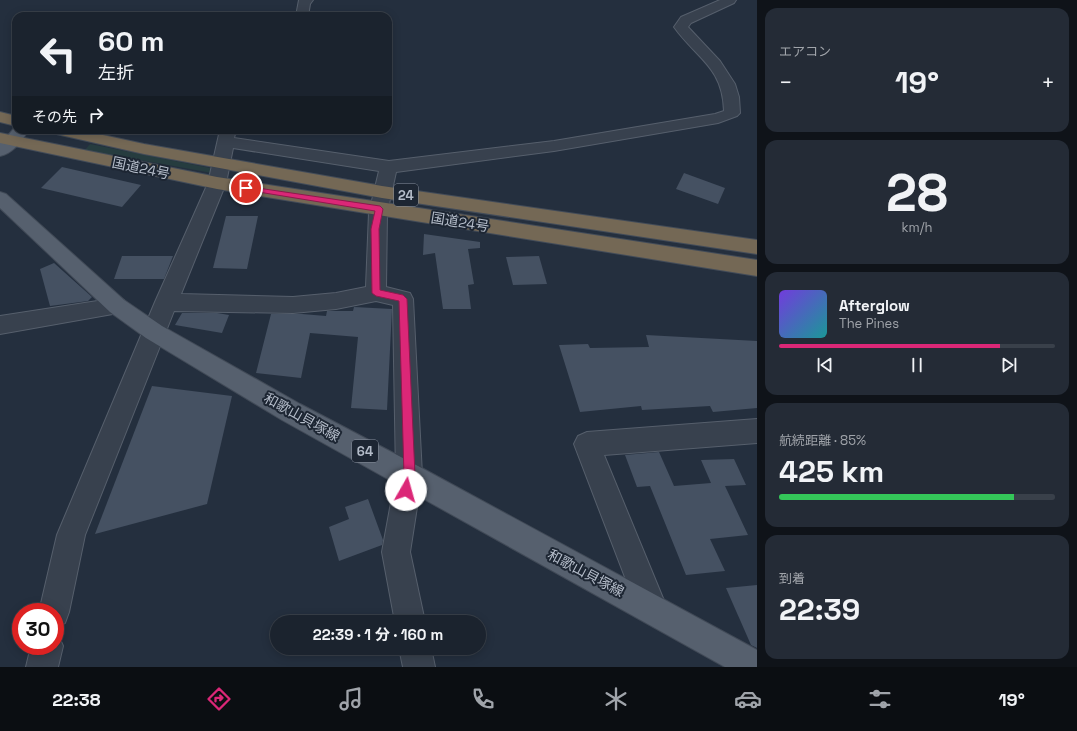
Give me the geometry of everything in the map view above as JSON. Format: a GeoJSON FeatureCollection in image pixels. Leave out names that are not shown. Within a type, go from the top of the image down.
{"type":"FeatureCollection","features":[{"type":"Feature","properties":{"kind":"highway"},"geometry":{"type":"LineString","coordinates":[[0,117],[12,120]]}},
{"type":"Feature","properties":{"kind":"highway","name":"国道24号"},"geometry":{"type":"LineString","coordinates":[[78,134],[222,163],[381,200],[757,268]]}},
{"type":"Feature","properties":{"kind":"highway","name":"国道24号"},"geometry":{"type":"LineString","coordinates":[[8,140],[217,184],[381,200],[757,247]]}},
{"type":"Feature","properties":{"kind":"main road","name":"和歌山貝塚線"},"geometry":{"type":"LineString","coordinates":[[0,198],[117,306],[154,332],[291,412],[652,608],[756,667]]}},
{"type":"Feature","properties":{"kind":"street"},"geometry":{"type":"LineString","coordinates":[[303,12],[304,2],[307,0]]}},
{"type":"Feature","properties":{"kind":"street"},"geometry":{"type":"LineString","coordinates":[[56,603],[71,535],[166,302],[217,184],[227,136],[389,166],[580,142],[718,118],[732,113],[733,98],[726,79],[709,56],[689,38],[681,27],[686,20],[730,0]]}},
{"type":"Feature","properties":{"kind":"street"},"geometry":{"type":"LineString","coordinates":[[376,293],[375,229],[384,180],[389,166]]}},
{"type":"Feature","properties":{"kind":"street"},"geometry":{"type":"LineString","coordinates":[[166,302],[293,305],[336,301],[376,293],[403,299],[409,475],[396,552],[409,615]]}},
{"type":"Feature","properties":{"kind":"street"},"geometry":{"type":"LineString","coordinates":[[0,325],[117,306]]}},
{"type":"Feature","properties":{"kind":"street"},"geometry":{"type":"LineString","coordinates":[[652,608],[587,444],[757,431]]}},
{"type":"Feature","properties":{"kind":"street"},"geometry":{"type":"LineString","coordinates":[[42,667],[45,655]]}},
{"type":"Feature","properties":{"kind":"street"},"geometry":{"type":"LineString","coordinates":[[416,655],[419,667]]}},
{"type":"Feature","properties":{"kind":"green space"},"geometry":{"type":"Polygon","coordinates":[[[90,144],[215,169],[212,173],[85,150],[90,144]]]}},
{"type":"Feature","properties":{"kind":"building"},"geometry":{"type":"Polygon","coordinates":[[[62,167],[141,185],[122,207],[41,188],[62,167]]]}},
{"type":"Feature","properties":{"kind":"building"},"geometry":{"type":"Polygon","coordinates":[[[684,173],[725,188],[718,204],[676,189],[684,173]]]}},
{"type":"Feature","properties":{"kind":"building"},"geometry":{"type":"Polygon","coordinates":[[[226,216],[258,216],[247,269],[213,268],[226,216]]]}},
{"type":"Feature","properties":{"kind":"building"},"geometry":{"type":"Polygon","coordinates":[[[424,234],[480,242],[480,248],[468,249],[474,284],[468,285],[471,309],[443,309],[435,253],[423,255],[424,234]]]}},
{"type":"Feature","properties":{"kind":"building"},"geometry":{"type":"Polygon","coordinates":[[[122,256],[173,256],[164,279],[114,279],[122,256]]]}},
{"type":"Feature","properties":{"kind":"building"},"geometry":{"type":"Polygon","coordinates":[[[539,256],[547,284],[513,285],[506,257],[539,256]]]}},
{"type":"Feature","properties":{"kind":"building"},"geometry":{"type":"Polygon","coordinates":[[[54,263],[92,297],[88,301],[50,306],[40,269],[54,263]]]}},
{"type":"Feature","properties":{"kind":"building"},"geometry":{"type":"Polygon","coordinates":[[[354,307],[392,309],[387,410],[351,408],[358,337],[310,333],[301,378],[256,373],[271,314],[326,316],[327,311],[353,311],[354,307]]]}},
{"type":"Feature","properties":{"kind":"building"},"geometry":{"type":"Polygon","coordinates":[[[182,313],[217,313],[229,315],[222,333],[175,325],[182,313]]]}},
{"type":"Feature","properties":{"kind":"building"},"geometry":{"type":"Polygon","coordinates":[[[646,335],[757,341],[757,408],[713,412],[710,406],[642,410],[641,406],[580,412],[559,345],[588,344],[590,348],[649,347],[646,335]]]}},
{"type":"Feature","properties":{"kind":"building"},"geometry":{"type":"Polygon","coordinates":[[[152,386],[232,396],[207,504],[95,534],[152,386]]]}},
{"type":"Feature","properties":{"kind":"building"},"geometry":{"type":"Polygon","coordinates":[[[659,452],[674,486],[711,483],[701,460],[734,459],[746,485],[725,486],[748,535],[710,539],[725,571],[686,575],[650,486],[637,487],[625,455],[659,452]]]}},
{"type":"Feature","properties":{"kind":"building"},"geometry":{"type":"Polygon","coordinates":[[[368,499],[383,540],[382,545],[339,561],[329,527],[349,519],[345,507],[368,499]]]}},
{"type":"Feature","properties":{"kind":"building"},"geometry":{"type":"Polygon","coordinates":[[[757,585],[757,648],[751,645],[726,588],[757,585]]]}},
{"type":"Feature","properties":{"kind":"route"},"geometry":{"type":"LineString","coordinates":[[246,188],[380,209],[375,229],[376,293],[403,299],[409,475],[406,490]]}}]}
